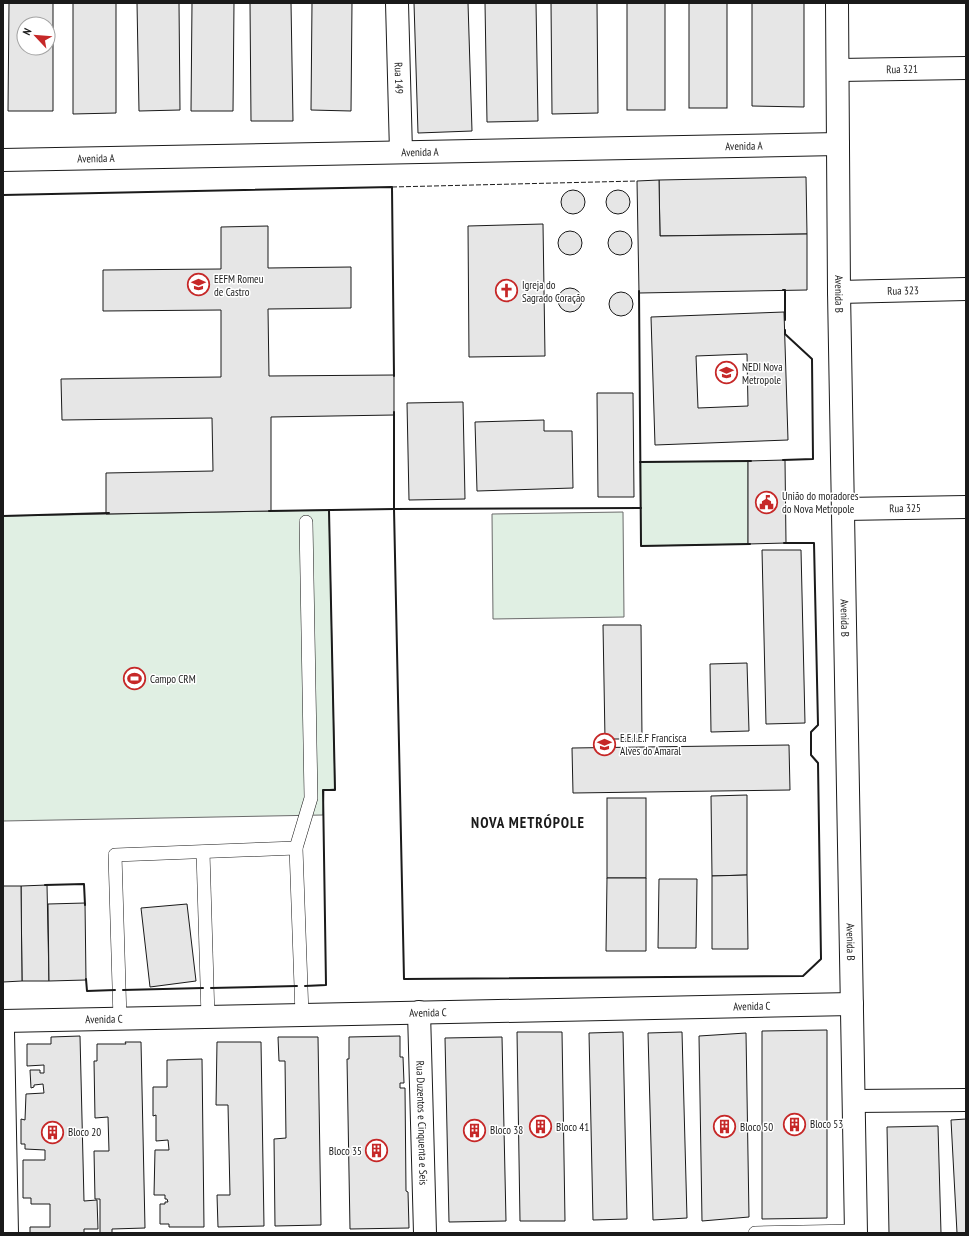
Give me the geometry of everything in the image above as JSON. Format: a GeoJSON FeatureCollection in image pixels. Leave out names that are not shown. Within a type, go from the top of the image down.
{"type":"FeatureCollection","features":[{"type":"Feature","properties":{"kind":"street","name":"Rua 149"},"geometry":{"type":"LineString","coordinates":[[397,3],[400,152]]}},
{"type":"Feature","properties":{"kind":"street","name":"Avenida B"},"geometry":{"type":"LineString","coordinates":[[837,3],[840,292],[856,1232]]}},
{"type":"Feature","properties":{"kind":"street","name":"Rua 321"},"geometry":{"type":"LineString","coordinates":[[838,70],[966,68]]}},
{"type":"Feature","properties":{"kind":"street","name":"Avenida A"},"geometry":{"type":"LineString","coordinates":[[3,160],[838,144]]}},
{"type":"Feature","properties":{"kind":"street","name":"Rua 323"},"geometry":{"type":"LineString","coordinates":[[840,292],[966,289]]}},
{"type":"Feature","properties":{"kind":"street","name":"Rua 325"},"geometry":{"type":"LineString","coordinates":[[844,509],[966,507]]}},
{"type":"Feature","properties":{"kind":"street","name":"Avenida C"},"geometry":{"type":"LineString","coordinates":[[3,1021],[852,1004]]}},
{"type":"Feature","properties":{"kind":"street","name":"Rua Duzentos e Cinquenta e Seis"},"geometry":{"type":"LineString","coordinates":[[419,1012],[425,1233]]}},
{"type":"Feature","properties":{"kind":"street"},"geometry":{"type":"LineString","coordinates":[[3,1032],[7,1233]]}},
{"type":"Feature","properties":{"kind":"street"},"geometry":{"type":"LineString","coordinates":[[854,1101],[966,1100]]}},
{"type":"Feature","properties":{"kind":"lane"},"geometry":{"type":"LineString","coordinates":[[302,1015],[296,848],[311,798],[306,522]]}},
{"type":"Feature","properties":{"kind":"lane"},"geometry":{"type":"LineString","coordinates":[[120,1019],[115,856],[296,848]]}},
{"type":"Feature","properties":{"kind":"lane"},"geometry":{"type":"LineString","coordinates":[[203,852],[208,1017]]}},
{"type":"Feature","properties":{"kind":"lane"},"geometry":{"type":"LineString","coordinates":[[755,1233],[856,1232]]}},
{"type":"Feature","properties":{"kind":"green space"},"geometry":{"type":"Polygon","coordinates":[[[748,461],[748,544],[641,546],[640,462],[748,461]]]}},
{"type":"Feature","properties":{"kind":"green space","name":"Campo CRM"},"geometry":{"type":"Polygon","coordinates":[[[329,510],[335,789],[324,790],[323,815],[3,821],[3,516],[329,510]]]}},
{"type":"Feature","properties":{"kind":"green space"},"geometry":{"type":"Polygon","coordinates":[[[623,512],[624,617],[493,619],[492,514],[623,512]]]}},
{"type":"Feature","properties":{"kind":"building"},"geometry":{"type":"Polygon","coordinates":[[[9,3],[53,3],[53,16],[16,16],[16,56],[53,56],[53,111],[8,111],[9,3]]]}},
{"type":"Feature","properties":{"kind":"building"},"geometry":{"type":"Polygon","coordinates":[[[73,3],[116,3],[116,113],[73,114],[73,3]]]}},
{"type":"Feature","properties":{"kind":"building"},"geometry":{"type":"Polygon","coordinates":[[[137,3],[179,3],[180,110],[139,111],[137,3]]]}},
{"type":"Feature","properties":{"kind":"building"},"geometry":{"type":"Polygon","coordinates":[[[192,3],[234,3],[233,111],[191,111],[192,3]]]}},
{"type":"Feature","properties":{"kind":"building"},"geometry":{"type":"Polygon","coordinates":[[[250,3],[291,3],[293,121],[251,121],[250,3]]]}},
{"type":"Feature","properties":{"kind":"building"},"geometry":{"type":"Polygon","coordinates":[[[312,3],[352,3],[351,111],[311,110],[312,3]]]}},
{"type":"Feature","properties":{"kind":"building"},"geometry":{"type":"Polygon","coordinates":[[[414,3],[468,3],[472,131],[418,133],[414,3]]]}},
{"type":"Feature","properties":{"kind":"building"},"geometry":{"type":"Polygon","coordinates":[[[485,3],[536,3],[538,121],[487,122],[485,3]]]}},
{"type":"Feature","properties":{"kind":"building"},"geometry":{"type":"Polygon","coordinates":[[[551,3],[597,3],[598,113],[552,114],[551,3]]]}},
{"type":"Feature","properties":{"kind":"building"},"geometry":{"type":"Polygon","coordinates":[[[627,3],[665,3],[665,110],[627,110],[627,3]]]}},
{"type":"Feature","properties":{"kind":"building"},"geometry":{"type":"Polygon","coordinates":[[[689,3],[727,3],[727,108],[689,108],[689,3]]]}},
{"type":"Feature","properties":{"kind":"building"},"geometry":{"type":"Polygon","coordinates":[[[752,3],[804,3],[804,107],[752,106],[752,3]]]}},
{"type":"Feature","properties":{"kind":"building"},"geometry":{"type":"Polygon","coordinates":[[[806,177],[807,234],[660,236],[659,180],[806,177]]]}},
{"type":"Feature","properties":{"kind":"building"},"geometry":{"type":"Polygon","coordinates":[[[659,180],[660,236],[807,234],[807,290],[639,293],[637,181],[659,180]]]}},
{"type":"Feature","properties":{"kind":"building"},"geometry":{"type":"Polygon","coordinates":[[[573,190],[581,194],[585,202],[581,210],[573,214],[565,210],[561,202],[565,194],[573,190]]]}},
{"type":"Feature","properties":{"kind":"building"},"geometry":{"type":"Polygon","coordinates":[[[618,190],[626,194],[630,202],[626,210],[618,214],[610,210],[606,202],[610,194],[618,190]]]}},
{"type":"Feature","properties":{"kind":"building","name":"Igreja do Sagrado Coração"},"geometry":{"type":"Polygon","coordinates":[[[543,224],[545,356],[469,357],[468,226],[543,224]]]}},
{"type":"Feature","properties":{"kind":"building"},"geometry":{"type":"Polygon","coordinates":[[[268,226],[268,268],[351,267],[351,308],[268,309],[269,376],[394,375],[394,415],[271,417],[271,511],[106,514],[106,473],[213,471],[212,418],[62,420],[61,379],[221,377],[221,310],[103,311],[103,270],[221,269],[221,227],[268,226]]]}},
{"type":"Feature","properties":{"kind":"building"},"geometry":{"type":"Polygon","coordinates":[[[570,231],[578,235],[582,243],[578,251],[570,255],[562,251],[558,243],[562,235],[570,231]]]}},
{"type":"Feature","properties":{"kind":"building"},"geometry":{"type":"Polygon","coordinates":[[[620,231],[628,235],[632,243],[628,251],[620,255],[612,251],[608,243],[612,235],[620,231]]]}},
{"type":"Feature","properties":{"kind":"building"},"geometry":{"type":"Polygon","coordinates":[[[570,288],[578,292],[582,300],[578,308],[570,312],[562,308],[558,300],[562,292],[570,288]]]}},
{"type":"Feature","properties":{"kind":"building"},"geometry":{"type":"Polygon","coordinates":[[[621,292],[629,296],[633,304],[629,312],[621,316],[613,312],[609,304],[613,296],[621,292]]]}},
{"type":"Feature","properties":{"kind":"building"},"geometry":{"type":"Polygon","coordinates":[[[784,312],[788,440],[655,445],[651,317],[784,312]],[[747,354],[696,356],[698,408],[748,406],[747,354]]]}},
{"type":"Feature","properties":{"kind":"building"},"geometry":{"type":"Polygon","coordinates":[[[597,393],[633,393],[634,497],[598,497],[597,393]]]}},
{"type":"Feature","properties":{"kind":"building"},"geometry":{"type":"Polygon","coordinates":[[[463,402],[465,499],[409,500],[407,403],[463,402]]]}},
{"type":"Feature","properties":{"kind":"building"},"geometry":{"type":"Polygon","coordinates":[[[544,420],[544,431],[572,431],[573,488],[477,491],[475,422],[544,420]]]}},
{"type":"Feature","properties":{"kind":"building","name":"União do moradores do Nova Metropole"},"geometry":{"type":"Polygon","coordinates":[[[785,460],[786,543],[748,544],[748,461],[785,460]]]}},
{"type":"Feature","properties":{"kind":"building"},"geometry":{"type":"Polygon","coordinates":[[[762,550],[801,550],[805,723],[766,724],[762,550]]]}},
{"type":"Feature","properties":{"kind":"building"},"geometry":{"type":"Polygon","coordinates":[[[603,625],[641,625],[642,739],[605,739],[603,625]]]}},
{"type":"Feature","properties":{"kind":"building"},"geometry":{"type":"Polygon","coordinates":[[[747,663],[749,731],[711,732],[710,664],[747,663]]]}},
{"type":"Feature","properties":{"kind":"building"},"geometry":{"type":"Polygon","coordinates":[[[789,745],[790,790],[573,793],[572,748],[789,745]]]}},
{"type":"Feature","properties":{"kind":"building"},"geometry":{"type":"Polygon","coordinates":[[[747,795],[747,875],[712,876],[711,796],[747,795]]]}},
{"type":"Feature","properties":{"kind":"building"},"geometry":{"type":"Polygon","coordinates":[[[607,798],[646,798],[646,878],[607,878],[607,798]]]}},
{"type":"Feature","properties":{"kind":"building"},"geometry":{"type":"Polygon","coordinates":[[[747,875],[748,949],[712,949],[712,876],[747,875]]]}},
{"type":"Feature","properties":{"kind":"building"},"geometry":{"type":"Polygon","coordinates":[[[607,878],[646,878],[646,951],[606,951],[607,878]]]}},
{"type":"Feature","properties":{"kind":"building"},"geometry":{"type":"Polygon","coordinates":[[[659,879],[697,879],[696,948],[658,948],[659,879]]]}},
{"type":"Feature","properties":{"kind":"building"},"geometry":{"type":"Polygon","coordinates":[[[47,885],[49,981],[22,981],[21,886],[47,885]]]}},
{"type":"Feature","properties":{"kind":"building"},"geometry":{"type":"Polygon","coordinates":[[[3,886],[21,886],[22,981],[3,982],[3,886]]]}},
{"type":"Feature","properties":{"kind":"building"},"geometry":{"type":"Polygon","coordinates":[[[85,903],[86,980],[49,981],[48,904],[85,903]]]}},
{"type":"Feature","properties":{"kind":"building"},"geometry":{"type":"Polygon","coordinates":[[[187,904],[196,981],[150,987],[141,908],[187,904]]]}},
{"type":"Feature","properties":{"kind":"building","name":"Bloco 53"},"geometry":{"type":"Polygon","coordinates":[[[827,1030],[827,1218],[762,1219],[762,1031],[827,1030]]]}},
{"type":"Feature","properties":{"kind":"building","name":"Bloco 41"},"geometry":{"type":"Polygon","coordinates":[[[517,1032],[562,1032],[565,1221],[520,1221],[517,1032]]]}},
{"type":"Feature","properties":{"kind":"building"},"geometry":{"type":"Polygon","coordinates":[[[623,1032],[627,1219],[593,1220],[589,1033],[623,1032]]]}},
{"type":"Feature","properties":{"kind":"building"},"geometry":{"type":"Polygon","coordinates":[[[682,1032],[687,1218],[653,1220],[648,1033],[682,1032]]]}},
{"type":"Feature","properties":{"kind":"building","name":"Bloco 50"},"geometry":{"type":"Polygon","coordinates":[[[746,1033],[749,1217],[702,1221],[699,1036],[746,1033]]]}},
{"type":"Feature","properties":{"kind":"building","name":"Bloco 20"},"geometry":{"type":"Polygon","coordinates":[[[80,1036],[84,1201],[97,1200],[98,1229],[84,1229],[84,1233],[30,1233],[30,1227],[50,1227],[50,1204],[31,1204],[31,1198],[23,1198],[23,1160],[45,1160],[45,1150],[25,1149],[25,1144],[21,1144],[21,1119],[25,1120],[26,1094],[44,1093],[43,1084],[34,1085],[34,1087],[31,1088],[30,1070],[40,1070],[40,1073],[44,1073],[44,1065],[27,1066],[27,1044],[51,1044],[51,1037],[80,1036]]]}},
{"type":"Feature","properties":{"kind":"building","name":"Bloco 35"},"geometry":{"type":"Polygon","coordinates":[[[400,1036],[400,1057],[403,1057],[404,1083],[400,1083],[400,1088],[405,1088],[406,1191],[408,1192],[409,1228],[350,1229],[347,1059],[349,1059],[349,1037],[400,1036]]]}},
{"type":"Feature","properties":{"kind":"building"},"geometry":{"type":"Polygon","coordinates":[[[278,1037],[318,1037],[321,1225],[275,1226],[274,1139],[286,1138],[285,1061],[279,1061],[278,1037]]]}},
{"type":"Feature","properties":{"kind":"building","name":"Bloco 38"},"geometry":{"type":"Polygon","coordinates":[[[502,1037],[506,1221],[449,1222],[445,1038],[502,1037]]]}},
{"type":"Feature","properties":{"kind":"building"},"geometry":{"type":"Polygon","coordinates":[[[125,1042],[141,1042],[145,1228],[112,1229],[112,1233],[100,1233],[100,1199],[95,1199],[94,1151],[109,1151],[108,1117],[95,1118],[94,1061],[97,1061],[97,1044],[126,1044],[125,1042]]]}},
{"type":"Feature","properties":{"kind":"building"},"geometry":{"type":"Polygon","coordinates":[[[217,1042],[261,1042],[264,1226],[218,1227],[217,1195],[230,1195],[228,1105],[216,1105],[217,1042]]]}},
{"type":"Feature","properties":{"kind":"building"},"geometry":{"type":"Polygon","coordinates":[[[202,1059],[204,1227],[169,1227],[169,1224],[160,1224],[160,1204],[165,1204],[165,1202],[168,1202],[167,1199],[165,1199],[165,1195],[154,1195],[155,1150],[169,1150],[168,1140],[156,1141],[156,1115],[153,1116],[153,1087],[167,1087],[167,1060],[202,1059]]]}},
{"type":"Feature","properties":{"kind":"building"},"geometry":{"type":"Polygon","coordinates":[[[966,1119],[966,1233],[957,1233],[951,1120],[966,1119]]]}},
{"type":"Feature","properties":{"kind":"building"},"geometry":{"type":"Polygon","coordinates":[[[938,1126],[941,1233],[889,1233],[887,1127],[938,1126]]]}},
{"type":"Feature","properties":{"kind":"fence"},"geometry":{"type":"LineString","coordinates":[[392,187],[637,181]]}},
{"type":"Feature","properties":{"kind":"wall"},"geometry":{"type":"LineString","coordinates":[[3,195],[392,187],[394,376]]}},
{"type":"Feature","properties":{"kind":"wall"},"geometry":{"type":"LineString","coordinates":[[783,290],[785,290],[785,320]]}},
{"type":"Feature","properties":{"kind":"wall"},"geometry":{"type":"LineString","coordinates":[[639,291],[641,546],[750,544]]}},
{"type":"Feature","properties":{"kind":"wall"},"geometry":{"type":"LineString","coordinates":[[783,460],[813,459],[812,359],[785,334],[785,330]]}},
{"type":"Feature","properties":{"kind":"wall"},"geometry":{"type":"LineString","coordinates":[[394,412],[394,509],[404,979],[803,976],[821,959],[818,763],[811,755],[811,732],[818,725],[814,543],[784,543]]}},
{"type":"Feature","properties":{"kind":"wall"},"geometry":{"type":"LineString","coordinates":[[640,462],[751,461]]}},
{"type":"Feature","properties":{"kind":"wall"},"geometry":{"type":"LineString","coordinates":[[269,511],[641,508]]}},
{"type":"Feature","properties":{"kind":"wall"},"geometry":{"type":"LineString","coordinates":[[305,986],[326,985],[323,790],[335,790],[329,510]]}},
{"type":"Feature","properties":{"kind":"wall"},"geometry":{"type":"LineString","coordinates":[[3,516],[109,513]]}},
{"type":"Feature","properties":{"kind":"wall"},"geometry":{"type":"LineString","coordinates":[[45,885],[84,884],[85,905]]}},
{"type":"Feature","properties":{"kind":"wall"},"geometry":{"type":"LineString","coordinates":[[86,979],[87,991],[115,990]]}},
{"type":"Feature","properties":{"kind":"wall"},"geometry":{"type":"LineString","coordinates":[[211,988],[297,986]]}},
{"type":"Feature","properties":{"kind":"wall"},"geometry":{"type":"LineString","coordinates":[[123,990],[203,988]]}},
{"type":"Feature","properties":{"kind":"place","name":"EEFM Romeu de Castro"},"geometry":{"type":"Point","coordinates":[198,285]}},
{"type":"Feature","properties":{"kind":"place","name":"Igreja do Sagrado Coração"},"geometry":{"type":"Point","coordinates":[506,291]}},
{"type":"Feature","properties":{"kind":"place","name":"NEDI Nova Metropole"},"geometry":{"type":"Point","coordinates":[726,373]}},
{"type":"Feature","properties":{"kind":"place","name":"União do moradores do Nova Metropole"},"geometry":{"type":"Point","coordinates":[767,502]}},
{"type":"Feature","properties":{"kind":"place","name":"Campo CRM"},"geometry":{"type":"Point","coordinates":[135,679]}},
{"type":"Feature","properties":{"kind":"place","name":"E.E.I.E.F Francisca Alves do Amaral"},"geometry":{"type":"Point","coordinates":[605,744]}},
{"type":"Feature","properties":{"kind":"place","name":"Bloco 53"},"geometry":{"type":"Point","coordinates":[794,1124]}},
{"type":"Feature","properties":{"kind":"place","name":"Bloco 41"},"geometry":{"type":"Point","coordinates":[541,1127]}},
{"type":"Feature","properties":{"kind":"place","name":"Bloco 50"},"geometry":{"type":"Point","coordinates":[724,1127]}},
{"type":"Feature","properties":{"kind":"place","name":"Bloco 38"},"geometry":{"type":"Point","coordinates":[475,1130]}},
{"type":"Feature","properties":{"kind":"place","name":"Bloco 20"},"geometry":{"type":"Point","coordinates":[52,1132]}},
{"type":"Feature","properties":{"kind":"place","name":"Bloco 35"},"geometry":{"type":"Point","coordinates":[377,1151]}},
{"type":"Feature","properties":{"kind":"district","name":"NOVA METRÓPOLE"},"geometry":{"type":"Point","coordinates":[528,823]}}]}
